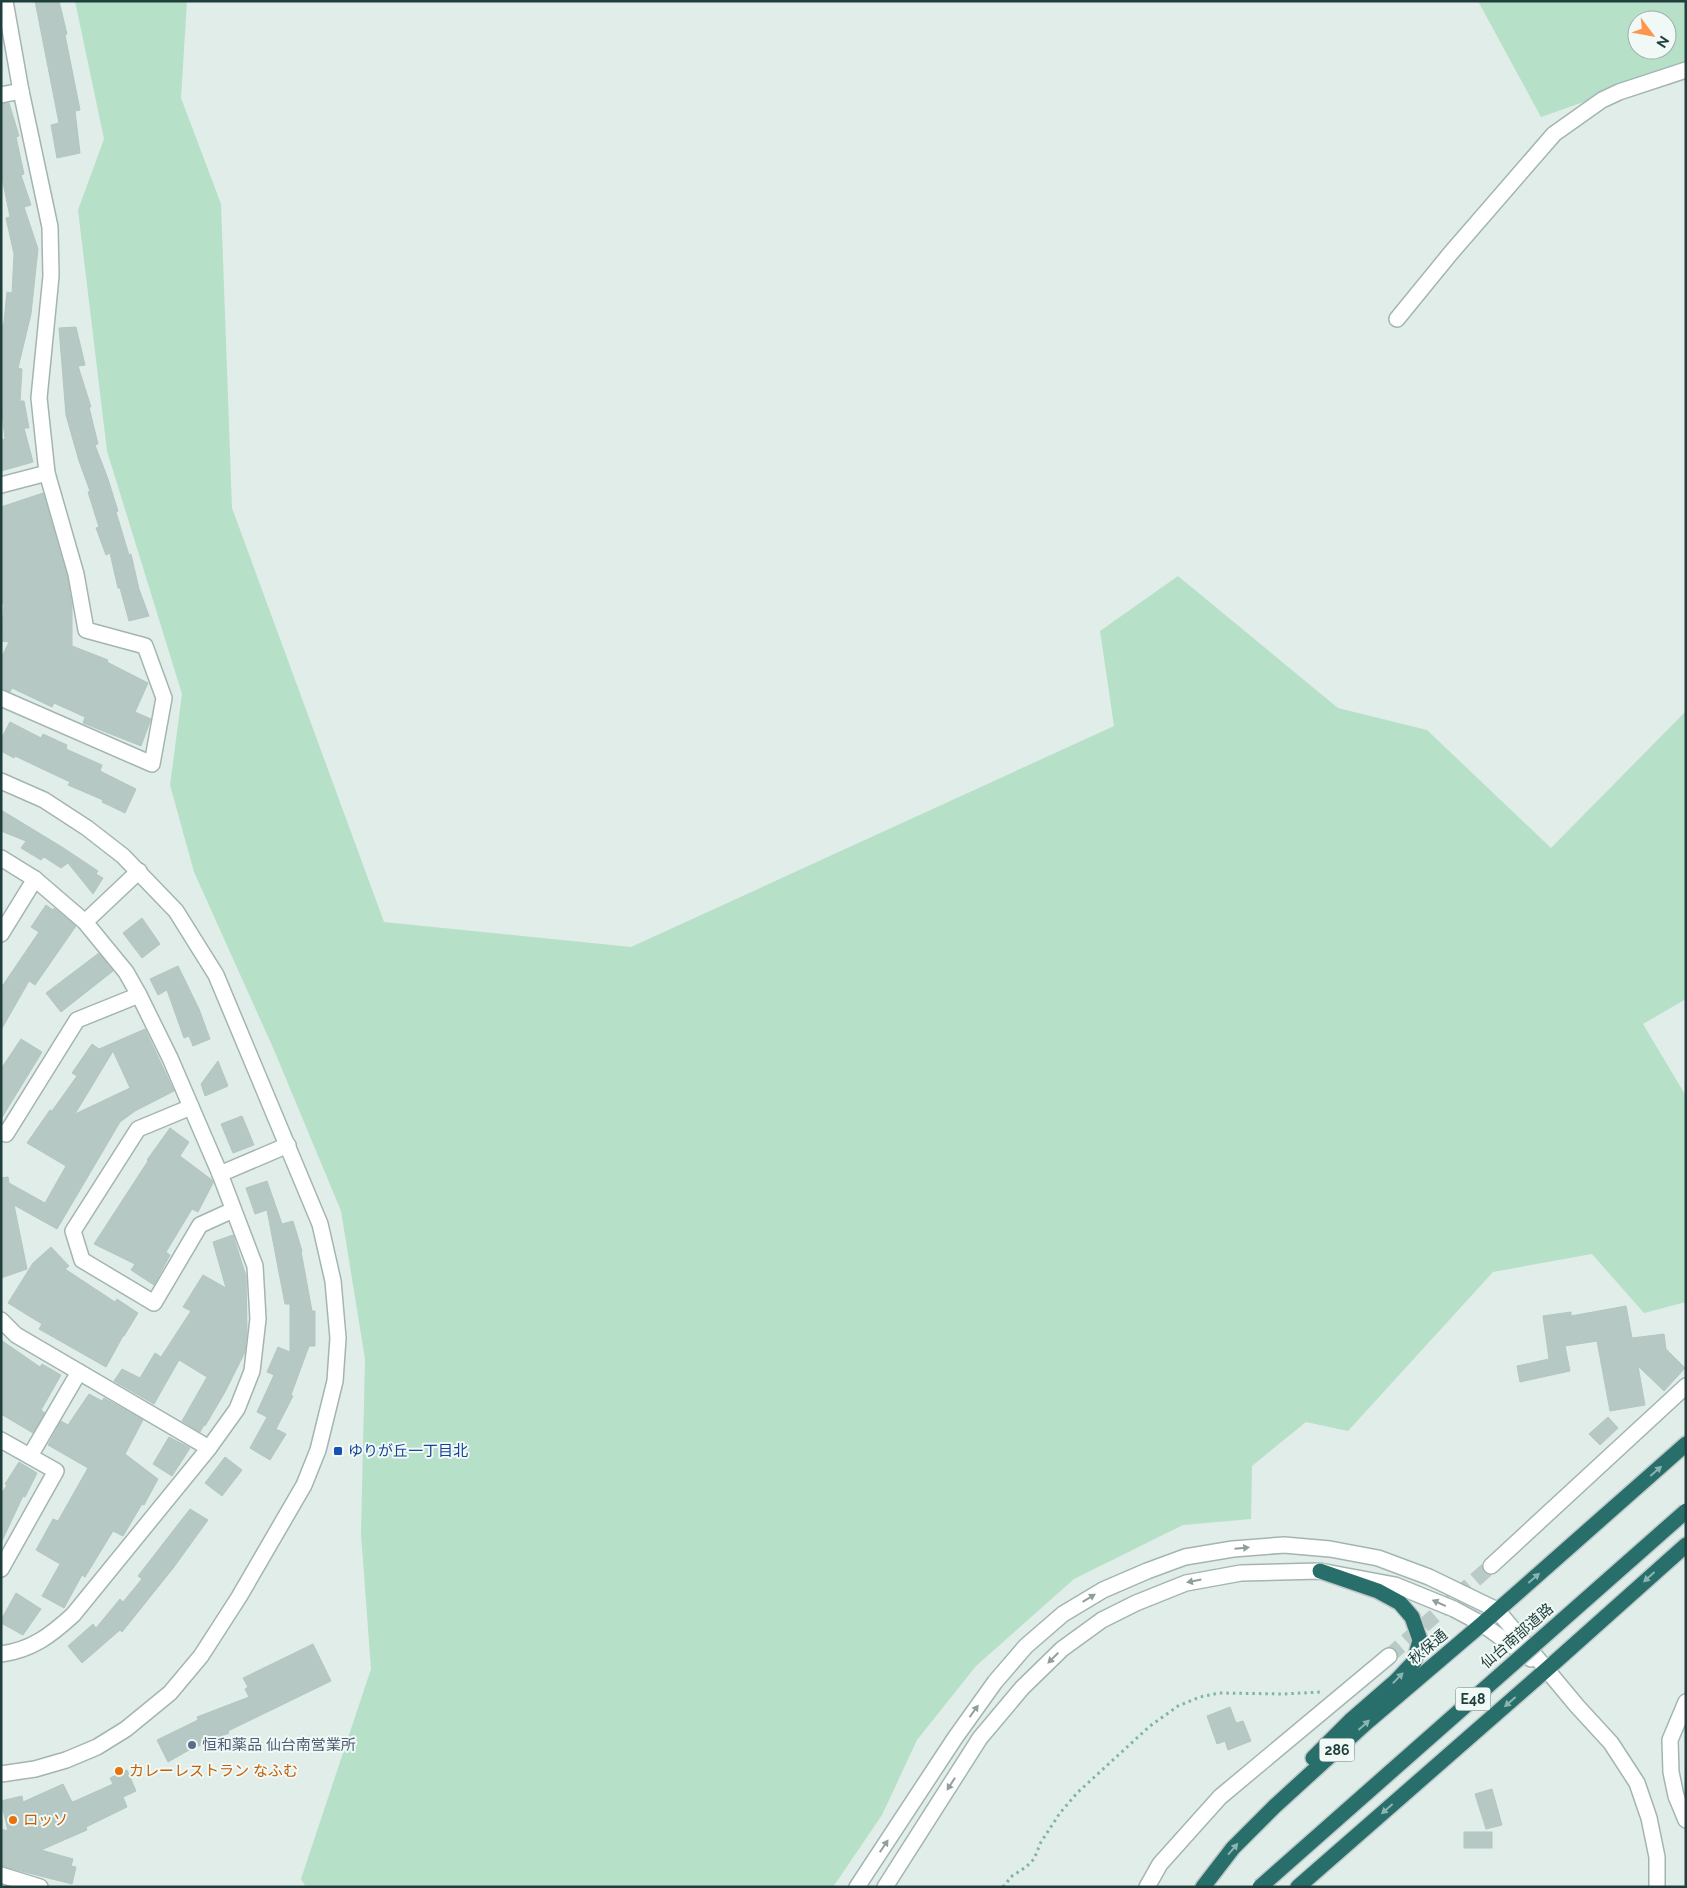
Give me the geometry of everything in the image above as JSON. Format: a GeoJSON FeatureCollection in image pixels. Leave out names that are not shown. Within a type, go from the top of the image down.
{"type":"FeatureCollection","features":[{"type":"Feature","properties":{"kind":"highway","name":"秋保通"},"geometry":{"type":"LineString","coordinates":[[1203,1887],[1233,1848],[1294,1789],[1366,1723],[1482,1624],[1686,1444]]}},
{"type":"Feature","properties":{"kind":"highway","name":"仙台南部道路"},"geometry":{"type":"LineString","coordinates":[[1260,1887],[1686,1511]]}},
{"type":"Feature","properties":{"kind":"highway"},"geometry":{"type":"LineString","coordinates":[[1298,1887],[1686,1545]]}},
{"type":"Feature","properties":{"kind":"highway"},"geometry":{"type":"LineString","coordinates":[[1294,1789],[1313,1759],[1350,1721],[1396,1681],[1414,1662],[1420,1640],[1412,1617],[1400,1603],[1378,1591],[1320,1571]]}},
{"type":"Feature","properties":{"kind":"street"},"geometry":{"type":"LineString","coordinates":[[1,698],[152,764],[164,698],[145,646],[86,630],[76,574],[48,473],[39,398],[51,276],[50,227],[21,91],[5,1]]}},
{"type":"Feature","properties":{"kind":"street"},"geometry":{"type":"LineString","coordinates":[[1397,319],[1450,254],[1554,134],[1602,100],[1619,92],[1686,70]]}},
{"type":"Feature","properties":{"kind":"street"},"geometry":{"type":"LineString","coordinates":[[1,95],[21,91]]}},
{"type":"Feature","properties":{"kind":"street"},"geometry":{"type":"LineString","coordinates":[[1,485],[48,473]]}},
{"type":"Feature","properties":{"kind":"street"},"geometry":{"type":"LineString","coordinates":[[1,782],[52,804],[113,847],[139,871],[176,911],[216,975],[320,1224],[333,1281],[338,1338],[335,1381],[318,1450],[304,1485],[239,1597],[201,1656],[170,1693],[126,1729],[97,1747],[66,1760],[35,1769],[1,1774]]}},
{"type":"Feature","properties":{"kind":"street"},"geometry":{"type":"LineString","coordinates":[[1,858],[35,879],[85,922],[126,972],[139,995],[191,1106],[220,1174],[255,1266],[258,1319],[252,1371],[237,1409],[209,1448],[73,1615],[48,1637],[15,1652],[1,1654]]}},
{"type":"Feature","properties":{"kind":"street"},"geometry":{"type":"LineString","coordinates":[[85,922],[139,871]]}},
{"type":"Feature","properties":{"kind":"street"},"geometry":{"type":"LineString","coordinates":[[1,934],[35,879]]}},
{"type":"Feature","properties":{"kind":"street"},"geometry":{"type":"LineString","coordinates":[[1,1132],[6,1134],[77,1020],[139,995]]}},
{"type":"Feature","properties":{"kind":"street"},"geometry":{"type":"LineString","coordinates":[[191,1106],[138,1129],[73,1231],[82,1260],[154,1303],[200,1225],[233,1210]]}},
{"type":"Feature","properties":{"kind":"street"},"geometry":{"type":"LineString","coordinates":[[220,1174],[288,1145]]}},
{"type":"Feature","properties":{"kind":"street"},"geometry":{"type":"LineString","coordinates":[[1,1320],[16,1335],[209,1448]]}},
{"type":"Feature","properties":{"kind":"street"},"geometry":{"type":"LineString","coordinates":[[30,1456],[79,1372]]}},
{"type":"Feature","properties":{"kind":"street"},"geometry":{"type":"LineString","coordinates":[[1491,1566],[1686,1386]]}},
{"type":"Feature","properties":{"kind":"street"},"geometry":{"type":"LineString","coordinates":[[1,1440],[56,1471],[1,1568]]}},
{"type":"Feature","properties":{"kind":"street"},"geometry":{"type":"LineString","coordinates":[[857,1887],[955,1738],[995,1682],[1026,1646],[1063,1614],[1103,1590],[1185,1557],[1233,1549],[1284,1545],[1330,1549],[1378,1558],[1430,1577],[1498,1610],[1576,1706],[1611,1743],[1637,1783],[1649,1818],[1657,1857],[1657,1887]]}},
{"type":"Feature","properties":{"kind":"street"},"geometry":{"type":"LineString","coordinates":[[885,1887],[980,1738],[1022,1688],[1062,1649],[1102,1620],[1136,1603],[1186,1583],[1241,1573],[1320,1571],[1395,1585],[1446,1606],[1482,1624],[1546,1670]]}},
{"type":"Feature","properties":{"kind":"street"},"geometry":{"type":"LineString","coordinates":[[1147,1887],[1160,1864],[1220,1797],[1389,1656]]}},
{"type":"Feature","properties":{"kind":"street"},"geometry":{"type":"LineString","coordinates":[[1686,1702],[1670,1740],[1671,1772],[1676,1796],[1686,1820]]}},
{"type":"Feature","properties":{"kind":"street"},"geometry":{"type":"LineString","coordinates":[[1,1875],[40,1887]]}},
{"type":"Feature","properties":{"kind":"path"},"geometry":{"type":"LineString","coordinates":[[1003,1887],[1012,1876],[1034,1859],[1041,1842],[1060,1813],[1077,1793],[1150,1726],[1178,1706],[1200,1697],[1219,1693],[1284,1694],[1313,1691],[1344,1693]]}},
{"type":"Feature","properties":{"kind":"green space"},"geometry":{"type":"Polygon","coordinates":[[[75,1],[187,1],[181,98],[221,204],[232,508],[384,922],[631,947],[1114,726],[1100,631],[1178,576],[1338,708],[1427,730],[1551,848],[1686,711],[1686,999],[1643,1024],[1686,1096],[1686,1302],[1644,1313],[1592,1254],[1493,1272],[1348,1431],[1306,1422],[1252,1466],[1251,1519],[1183,1525],[1074,1579],[976,1666],[917,1740],[882,1815],[833,1887],[306,1887],[301,1879],[371,1669],[361,1534],[365,1359],[341,1211],[274,1050],[194,872],[170,785],[182,694],[107,451],[78,210],[104,139],[75,1]]]}},
{"type":"Feature","properties":{"kind":"green space"},"geometry":{"type":"Polygon","coordinates":[[[1478,1],[1686,1],[1686,66],[1541,117],[1478,1]]]}},
{"type":"Feature","properties":{"kind":"building"},"geometry":{"type":"Polygon","coordinates":[[[35,1],[59,1],[67,34],[65,35],[80,110],[75,111],[80,153],[57,158],[51,125],[59,123],[35,1]]]}},
{"type":"Feature","properties":{"kind":"building"},"geometry":{"type":"Polygon","coordinates":[[[9,103],[19,136],[16,137],[24,174],[21,175],[31,205],[24,207],[38,249],[31,314],[18,368],[22,369],[20,401],[24,401],[29,428],[24,428],[33,462],[1,471],[1,440],[5,439],[1,404],[1,332],[7,292],[12,293],[14,254],[6,218],[10,217],[1,173],[1,104],[9,103]]]}},
{"type":"Feature","properties":{"kind":"building"},"geometry":{"type":"Polygon","coordinates":[[[76,327],[85,365],[78,366],[91,407],[89,407],[98,444],[95,445],[108,479],[129,555],[131,554],[139,589],[149,616],[129,621],[120,588],[118,588],[110,553],[106,555],[96,528],[99,527],[88,492],[90,491],[66,415],[59,328],[76,327]]]}},
{"type":"Feature","properties":{"kind":"building"},"geometry":{"type":"Polygon","coordinates":[[[43,493],[67,576],[72,605],[72,646],[108,660],[107,662],[148,683],[135,712],[151,719],[141,746],[83,723],[85,717],[54,703],[52,707],[12,688],[10,692],[1,689],[1,658],[9,642],[1,641],[4,604],[1,604],[1,507],[43,493]]]}},
{"type":"Feature","properties":{"kind":"building"},"geometry":{"type":"Polygon","coordinates":[[[10,722],[41,738],[43,734],[67,745],[66,749],[102,765],[100,771],[136,789],[125,813],[102,802],[103,800],[68,785],[70,782],[1,751],[1,739],[10,722]]]}},
{"type":"Feature","properties":{"kind":"building"},"geometry":{"type":"Polygon","coordinates":[[[1,810],[98,871],[96,874],[103,878],[93,894],[68,863],[61,868],[44,857],[41,860],[21,848],[26,841],[1,831],[1,810]]]}},
{"type":"Feature","properties":{"kind":"building"},"geometry":{"type":"Polygon","coordinates":[[[46,905],[53,910],[54,908],[76,926],[35,985],[29,981],[1,1030],[1,988],[39,932],[31,927],[46,905]]]}},
{"type":"Feature","properties":{"kind":"building"},"geometry":{"type":"Polygon","coordinates":[[[142,918],[160,944],[142,958],[123,933],[142,918]]]}},
{"type":"Feature","properties":{"kind":"building"},"geometry":{"type":"Polygon","coordinates":[[[99,953],[113,971],[61,1012],[46,993],[99,953]]]}},
{"type":"Feature","properties":{"kind":"building"},"geometry":{"type":"Polygon","coordinates":[[[178,966],[199,1009],[210,1039],[193,1046],[189,1036],[184,1038],[167,990],[158,995],[150,979],[178,966]]]}},
{"type":"Feature","properties":{"kind":"building"},"geometry":{"type":"Polygon","coordinates":[[[145,1029],[174,1091],[135,1111],[120,1122],[57,1229],[14,1205],[27,1269],[1,1278],[1,1178],[8,1177],[9,1183],[45,1203],[66,1166],[27,1143],[77,1076],[72,1073],[92,1044],[99,1049],[145,1029]],[[113,1051],[75,1114],[130,1088],[113,1051]]]}},
{"type":"Feature","properties":{"kind":"building"},"geometry":{"type":"Polygon","coordinates":[[[21,1039],[42,1052],[1,1119],[1,1069],[21,1039]]]}},
{"type":"Feature","properties":{"kind":"building"},"geometry":{"type":"Polygon","coordinates":[[[218,1061],[228,1086],[205,1096],[201,1084],[218,1061]]]}},
{"type":"Feature","properties":{"kind":"building"},"geometry":{"type":"Polygon","coordinates":[[[242,1116],[254,1145],[233,1153],[221,1124],[242,1116]]]}},
{"type":"Feature","properties":{"kind":"building"},"geometry":{"type":"Polygon","coordinates":[[[170,1128],[189,1142],[180,1156],[212,1180],[213,1183],[198,1212],[192,1209],[166,1252],[170,1255],[154,1285],[131,1270],[135,1264],[94,1244],[147,1160],[170,1128]]]}},
{"type":"Feature","properties":{"kind":"building"},"geometry":{"type":"Polygon","coordinates":[[[267,1181],[282,1224],[293,1221],[302,1251],[312,1311],[315,1311],[315,1346],[309,1346],[291,1395],[293,1396],[276,1429],[286,1434],[270,1460],[250,1448],[267,1417],[257,1412],[274,1375],[267,1372],[278,1347],[290,1352],[290,1304],[285,1304],[267,1210],[255,1214],[246,1188],[267,1181]]]}},
{"type":"Feature","properties":{"kind":"building"},"geometry":{"type":"Polygon","coordinates":[[[233,1235],[246,1276],[247,1330],[245,1352],[225,1392],[200,1432],[182,1421],[207,1377],[179,1360],[154,1404],[114,1381],[122,1369],[140,1378],[155,1353],[161,1357],[191,1311],[183,1307],[203,1275],[226,1288],[213,1242],[233,1235]]]}},
{"type":"Feature","properties":{"kind":"building"},"geometry":{"type":"Polygon","coordinates":[[[51,1247],[69,1266],[65,1269],[115,1302],[117,1299],[138,1313],[106,1367],[39,1329],[42,1324],[8,1303],[33,1263],[51,1247]]]}},
{"type":"Feature","properties":{"kind":"building"},"geometry":{"type":"Polygon","coordinates":[[[1626,1306],[1632,1338],[1664,1334],[1666,1349],[1685,1368],[1664,1391],[1638,1366],[1645,1405],[1610,1411],[1597,1341],[1565,1346],[1570,1371],[1520,1382],[1517,1366],[1549,1359],[1543,1316],[1571,1312],[1571,1316],[1626,1306]]]}},
{"type":"Feature","properties":{"kind":"building"},"geometry":{"type":"Polygon","coordinates":[[[1,1340],[40,1367],[42,1364],[61,1375],[41,1410],[45,1413],[33,1433],[1,1414],[1,1340]]]}},
{"type":"Feature","properties":{"kind":"building"},"geometry":{"type":"Polygon","coordinates":[[[89,1394],[102,1401],[104,1398],[143,1420],[125,1454],[158,1479],[144,1505],[142,1504],[123,1536],[113,1531],[85,1577],[82,1575],[64,1608],[42,1596],[60,1564],[36,1550],[53,1519],[58,1521],[88,1468],[48,1445],[61,1421],[68,1425],[89,1394]]]}},
{"type":"Feature","properties":{"kind":"building"},"geometry":{"type":"Polygon","coordinates":[[[1608,1417],[1618,1428],[1600,1445],[1589,1434],[1608,1417]]]}},
{"type":"Feature","properties":{"kind":"building"},"geometry":{"type":"Polygon","coordinates":[[[169,1437],[190,1448],[172,1476],[153,1464],[169,1437]]]}},
{"type":"Feature","properties":{"kind":"building"},"geometry":{"type":"Polygon","coordinates":[[[225,1457],[242,1470],[222,1496],[205,1483],[225,1457]]]}},
{"type":"Feature","properties":{"kind":"building"},"geometry":{"type":"Polygon","coordinates":[[[19,1462],[37,1473],[25,1497],[23,1496],[1,1543],[1,1494],[19,1462]]]}},
{"type":"Feature","properties":{"kind":"building"},"geometry":{"type":"Polygon","coordinates":[[[190,1509],[208,1520],[174,1567],[122,1632],[120,1630],[82,1663],[68,1646],[93,1624],[96,1628],[120,1599],[123,1602],[142,1579],[138,1576],[190,1509]]]}},
{"type":"Feature","properties":{"kind":"building"},"geometry":{"type":"Polygon","coordinates":[[[16,1593],[41,1609],[23,1635],[1,1623],[16,1593]]]}},
{"type":"Feature","properties":{"kind":"building"},"geometry":{"type":"Polygon","coordinates":[[[313,1644],[331,1681],[168,1762],[157,1740],[198,1720],[197,1717],[249,1697],[245,1689],[248,1687],[243,1678],[313,1644]]]}},
{"type":"Feature","properties":{"kind":"building"},"geometry":{"type":"Polygon","coordinates":[[[1230,1707],[1236,1723],[1243,1721],[1251,1741],[1228,1750],[1225,1741],[1217,1744],[1207,1716],[1230,1707]]]}},
{"type":"Feature","properties":{"kind":"building"},"geometry":{"type":"Polygon","coordinates":[[[127,1770],[136,1791],[123,1797],[127,1807],[86,1827],[87,1830],[41,1850],[73,1859],[71,1866],[76,1867],[72,1884],[1,1866],[1,1829],[8,1831],[1,1801],[22,1796],[23,1802],[63,1784],[72,1802],[113,1784],[110,1778],[127,1770]]]}},
{"type":"Feature","properties":{"kind":"building"},"geometry":{"type":"Polygon","coordinates":[[[1492,1789],[1502,1825],[1486,1829],[1475,1794],[1492,1789]]]}},
{"type":"Feature","properties":{"kind":"building"},"geometry":{"type":"Polygon","coordinates":[[[1464,1832],[1492,1832],[1492,1848],[1464,1848],[1464,1832]]]}},
{"type":"Feature","properties":{"kind":"tunnel"},"geometry":{"type":"LineString","coordinates":[[1389,1656],[1491,1566]]}},
{"type":"Feature","properties":{"kind":"place","name":"ゆりが丘一丁目北"},"geometry":{"type":"Point","coordinates":[338,1451]}},
{"type":"Feature","properties":{"kind":"place","name":"恒和薬品 仙台南営業所"},"geometry":{"type":"Point","coordinates":[192,1745]}},
{"type":"Feature","properties":{"kind":"place","name":"カレーレストラン なふむ"},"geometry":{"type":"Point","coordinates":[119,1771]}},
{"type":"Feature","properties":{"kind":"place","name":"ロッソ"},"geometry":{"type":"Point","coordinates":[13,1820]}}]}
